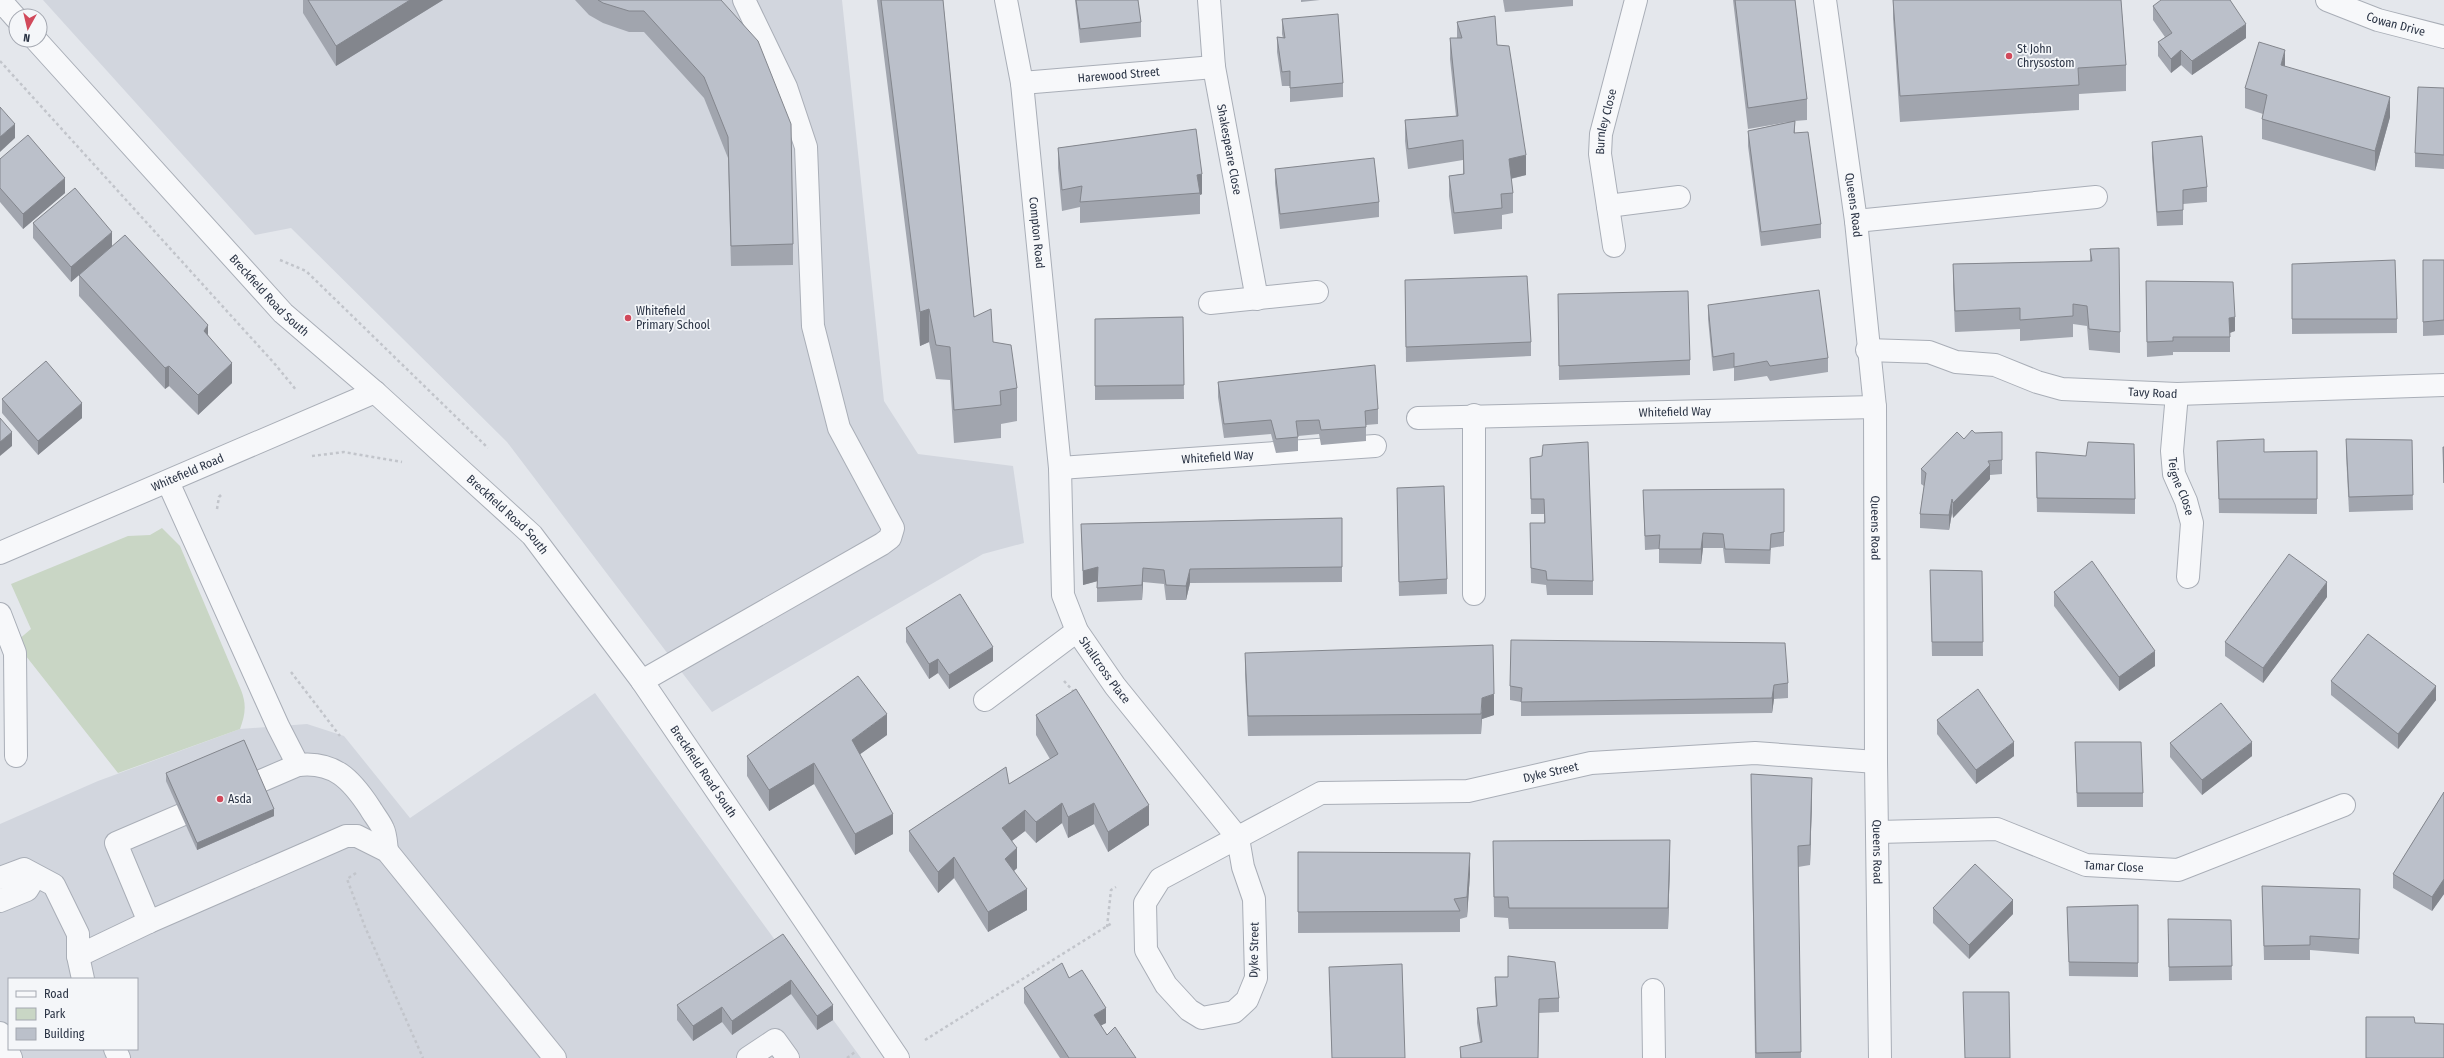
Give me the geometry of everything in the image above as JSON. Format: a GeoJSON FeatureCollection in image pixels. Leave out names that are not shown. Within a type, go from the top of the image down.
{"type":"FeatureCollection","features":[{"type":"Feature","properties":{"kind":"street"},"geometry":{"type":"LineString","coordinates":[[0,0],[8,9]]}},
{"type":"Feature","properties":{"kind":"street"},"geometry":{"type":"LineString","coordinates":[[642,681],[877,548],[890,538],[893,528],[838,428],[813,326],[806,147],[786,87],[744,0]]}},
{"type":"Feature","properties":{"kind":"street","name":"Compton Road"},"geometry":{"type":"LineString","coordinates":[[1006,0],[1022,83],[1060,468]]}},
{"type":"Feature","properties":{"kind":"street","name":"Shakespeare Close"},"geometry":{"type":"LineString","coordinates":[[1209,0],[1214,67],[1257,298]]}},
{"type":"Feature","properties":{"kind":"street","name":"Burnley Close"},"geometry":{"type":"LineString","coordinates":[[1614,246],[1600,154],[1601,134],[1636,0]]}},
{"type":"Feature","properties":{"kind":"street","name":"Queens Road"},"geometry":{"type":"LineString","coordinates":[[1825,0],[1856,221],[1875,407],[1876,762],[1880,1058]]}},
{"type":"Feature","properties":{"kind":"street","name":"Cowan Drive"},"geometry":{"type":"LineString","coordinates":[[2327,0],[2378,20],[2444,37]]}},
{"type":"Feature","properties":{"kind":"street","name":"Breckfield Road South"},"geometry":{"type":"LineString","coordinates":[[43,48],[283,313],[375,392],[532,534],[642,681],[898,1058]]}},
{"type":"Feature","properties":{"kind":"street","name":"Harewood Street"},"geometry":{"type":"LineString","coordinates":[[1022,83],[1214,67]]}},
{"type":"Feature","properties":{"kind":"street"},"geometry":{"type":"LineString","coordinates":[[1608,206],[1679,197]]}},
{"type":"Feature","properties":{"kind":"street"},"geometry":{"type":"LineString","coordinates":[[1856,221],[2096,197]]}},
{"type":"Feature","properties":{"kind":"street"},"geometry":{"type":"LineString","coordinates":[[1210,303],[1317,292]]}},
{"type":"Feature","properties":{"kind":"street","name":"Tavy Road"},"geometry":{"type":"LineString","coordinates":[[1868,350],[1929,352],[1956,362],[1994,365],[2037,382],[2062,389],[2177,394],[2444,386]]}},
{"type":"Feature","properties":{"kind":"street","name":"Whitefield Road"},"geometry":{"type":"LineString","coordinates":[[0,553],[375,392]]}},
{"type":"Feature","properties":{"kind":"street","name":"Teigne Close"},"geometry":{"type":"LineString","coordinates":[[2177,394],[2172,451],[2174,474],[2186,501],[2192,523],[2188,577]]}},
{"type":"Feature","properties":{"kind":"street","name":"Whitefield Way"},"geometry":{"type":"LineString","coordinates":[[1418,418],[1474,415],[1875,407]]}},
{"type":"Feature","properties":{"kind":"street"},"geometry":{"type":"LineString","coordinates":[[1474,415],[1474,594]]}},
{"type":"Feature","properties":{"kind":"street","name":"Whitefield Way"},"geometry":{"type":"LineString","coordinates":[[1060,468],[1375,446]]}},
{"type":"Feature","properties":{"kind":"street","name":"Shallcross Place"},"geometry":{"type":"LineString","coordinates":[[1060,468],[1063,595],[1077,631],[1115,686],[1238,838]]}},
{"type":"Feature","properties":{"kind":"street"},"geometry":{"type":"LineString","coordinates":[[168,482],[278,726],[298,765]]}},
{"type":"Feature","properties":{"kind":"street"},"geometry":{"type":"LineString","coordinates":[[0,614],[15,653],[16,756]]}},
{"type":"Feature","properties":{"kind":"street"},"geometry":{"type":"LineString","coordinates":[[985,700],[1077,631]]}},
{"type":"Feature","properties":{"kind":"street","name":"Dyke Street"},"geometry":{"type":"LineString","coordinates":[[1238,838],[1243,867],[1254,899],[1256,978],[1247,1000],[1234,1012],[1202,1018],[1189,1010],[1166,985],[1146,950],[1145,903],[1160,879],[1321,793],[1468,791],[1591,763],[1755,753],[1876,762]]}},
{"type":"Feature","properties":{"kind":"street"},"geometry":{"type":"LineString","coordinates":[[149,922],[116,843],[298,765],[324,766],[336,771],[349,780],[360,793],[383,829],[387,851]]}},
{"type":"Feature","properties":{"kind":"street","name":"Tamar Close"},"geometry":{"type":"LineString","coordinates":[[1878,832],[1997,829],[2086,865],[2178,870],[2344,805]]}},
{"type":"Feature","properties":{"kind":"street"},"geometry":{"type":"LineString","coordinates":[[78,956],[149,922],[346,836],[357,836],[387,851],[490,975],[555,1058]]}},
{"type":"Feature","properties":{"kind":"street"},"geometry":{"type":"LineString","coordinates":[[0,878],[24,869],[35,877],[50,881],[54,885],[78,934],[78,956],[83,978]]}},
{"type":"Feature","properties":{"kind":"street"},"geometry":{"type":"LineString","coordinates":[[0,901],[27,890],[35,877]]}},
{"type":"Feature","properties":{"kind":"street"},"geometry":{"type":"LineString","coordinates":[[1653,990],[1654,1058]]}},
{"type":"Feature","properties":{"kind":"street"},"geometry":{"type":"LineString","coordinates":[[0,1033],[11,1058]]}},
{"type":"Feature","properties":{"kind":"street"},"geometry":{"type":"LineString","coordinates":[[748,1058],[775,1040],[788,1058]]}},
{"type":"Feature","properties":{"kind":"path"},"geometry":{"type":"LineString","coordinates":[[0,60],[274,362],[291,382],[298,395]]}},
{"type":"Feature","properties":{"kind":"path"},"geometry":{"type":"LineString","coordinates":[[305,457],[344,452],[403,462],[409,466]]}},
{"type":"Feature","properties":{"kind":"path"},"geometry":{"type":"LineString","coordinates":[[219,496],[226,493]]}},
{"type":"Feature","properties":{"kind":"path"},"geometry":{"type":"LineString","coordinates":[[1059,676],[1080,699]]}},
{"type":"Feature","properties":{"kind":"path"},"geometry":{"type":"LineString","coordinates":[[1107,927],[1112,890],[1118,885]]}},
{"type":"Feature","properties":{"kind":"path"},"geometry":{"type":"LineString","coordinates":[[898,1058],[1145,903]]}},
{"type":"Feature","properties":{"kind":"path"},"geometry":{"type":"LineString","coordinates":[[847,1058],[861,1048]]}},
{"type":"Feature","properties":{"kind":"shaded area","name":"Whitefield Primary School"},"geometry":{"type":"Polygon","coordinates":[[[43,0],[842,0],[884,401],[918,454],[1013,466],[1024,543],[983,554],[712,712],[507,442],[291,228],[255,235],[43,0]]]}},
{"type":"Feature","properties":{"kind":"shaded area"},"geometry":{"type":"Polygon","coordinates":[[[595,693],[861,1058],[0,1058],[0,824],[98,781],[240,729],[307,724],[344,736],[410,818],[595,693]]]}},
{"type":"Feature","properties":{"kind":"green space"},"geometry":{"type":"Polygon","coordinates":[[[162,528],[180,546],[241,690],[245,705],[244,714],[240,729],[118,773],[22,651],[18,640],[31,629],[11,584],[128,536],[150,535],[162,528]]]}},
{"type":"Feature","properties":{"kind":"building"},"geometry":{"type":"Polygon","coordinates":[[[308,0],[410,0],[336,46],[308,0]]]}},
{"type":"Feature","properties":{"kind":"building"},"geometry":{"type":"Polygon","coordinates":[[[598,0],[721,0],[758,41],[791,124],[793,244],[731,246],[728,137],[704,77],[644,11],[629,11],[598,0]]]}},
{"type":"Feature","properties":{"kind":"building"},"geometry":{"type":"Polygon","coordinates":[[[881,0],[943,0],[974,317],[991,309],[993,342],[1011,345],[1017,388],[1000,391],[1001,405],[954,410],[950,347],[936,345],[929,309],[920,312],[881,0]]]}},
{"type":"Feature","properties":{"kind":"building"},"geometry":{"type":"Polygon","coordinates":[[[1076,0],[1138,0],[1141,22],[1080,29],[1076,0]]]}},
{"type":"Feature","properties":{"kind":"building"},"geometry":{"type":"Polygon","coordinates":[[[1735,0],[1795,0],[1807,99],[1748,108],[1735,0]]]}},
{"type":"Feature","properties":{"kind":"building","name":"St John Chrysostom"},"geometry":{"type":"Polygon","coordinates":[[[1893,0],[2121,0],[2126,65],[2078,68],[2079,85],[1900,96],[1893,0]]]}},
{"type":"Feature","properties":{"kind":"building"},"geometry":{"type":"Polygon","coordinates":[[[2161,0],[2230,0],[2246,24],[2192,61],[2181,50],[2171,59],[2158,42],[2172,33],[2153,6],[2161,0]]]}},
{"type":"Feature","properties":{"kind":"building"},"geometry":{"type":"Polygon","coordinates":[[[1338,14],[1343,83],[1290,88],[1290,71],[1282,72],[1277,37],[1285,38],[1282,19],[1338,14]]]}},
{"type":"Feature","properties":{"kind":"building"},"geometry":{"type":"Polygon","coordinates":[[[1495,16],[1497,45],[1509,46],[1526,155],[1509,159],[1513,193],[1501,194],[1502,208],[1454,213],[1449,176],[1464,174],[1463,140],[1408,149],[1405,120],[1458,116],[1450,38],[1462,38],[1457,22],[1495,16]]]}},
{"type":"Feature","properties":{"kind":"building"},"geometry":{"type":"Polygon","coordinates":[[[2259,42],[2285,50],[2281,65],[2390,97],[2375,151],[2262,119],[2267,95],[2245,88],[2259,42]]]}},
{"type":"Feature","properties":{"kind":"building"},"geometry":{"type":"Polygon","coordinates":[[[2418,87],[2444,88],[2444,155],[2415,153],[2418,87]]]}},
{"type":"Feature","properties":{"kind":"building"},"geometry":{"type":"Polygon","coordinates":[[[0,107],[15,124],[0,137],[0,107]]]}},
{"type":"Feature","properties":{"kind":"building"},"geometry":{"type":"Polygon","coordinates":[[[1795,121],[1794,133],[1808,132],[1821,224],[1761,232],[1748,131],[1795,121]]]}},
{"type":"Feature","properties":{"kind":"building"},"geometry":{"type":"Polygon","coordinates":[[[1196,129],[1202,174],[1197,175],[1200,193],[1080,202],[1082,186],[1062,190],[1058,148],[1196,129]]]}},
{"type":"Feature","properties":{"kind":"building"},"geometry":{"type":"Polygon","coordinates":[[[28,135],[65,178],[23,214],[0,188],[0,159],[28,135]]]}},
{"type":"Feature","properties":{"kind":"building"},"geometry":{"type":"Polygon","coordinates":[[[2202,136],[2207,187],[2183,190],[2183,210],[2157,212],[2152,142],[2202,136]]]}},
{"type":"Feature","properties":{"kind":"building"},"geometry":{"type":"Polygon","coordinates":[[[1374,158],[1379,202],[1280,214],[1275,169],[1374,158]]]}},
{"type":"Feature","properties":{"kind":"building"},"geometry":{"type":"Polygon","coordinates":[[[75,188],[112,232],[71,267],[33,223],[75,188]]]}},
{"type":"Feature","properties":{"kind":"building"},"geometry":{"type":"Polygon","coordinates":[[[125,235],[208,325],[204,331],[232,363],[198,395],[169,366],[165,368],[79,275],[125,235]]]}},
{"type":"Feature","properties":{"kind":"building"},"geometry":{"type":"Polygon","coordinates":[[[2119,248],[2120,332],[2089,329],[2087,306],[2073,304],[2073,316],[2020,320],[2020,308],[1955,311],[1953,264],[2092,261],[2090,249],[2119,248]]]}},
{"type":"Feature","properties":{"kind":"building"},"geometry":{"type":"Polygon","coordinates":[[[2395,260],[2397,319],[2292,319],[2292,264],[2395,260]]]}},
{"type":"Feature","properties":{"kind":"building"},"geometry":{"type":"Polygon","coordinates":[[[2423,260],[2444,260],[2444,320],[2423,322],[2423,260]]]}},
{"type":"Feature","properties":{"kind":"building"},"geometry":{"type":"Polygon","coordinates":[[[1527,276],[1531,342],[1406,347],[1405,280],[1527,276]]]}},
{"type":"Feature","properties":{"kind":"building"},"geometry":{"type":"Polygon","coordinates":[[[2146,281],[2233,282],[2235,317],[2229,318],[2230,337],[2173,337],[2173,341],[2147,342],[2146,281]]]}},
{"type":"Feature","properties":{"kind":"building"},"geometry":{"type":"Polygon","coordinates":[[[1819,290],[1828,358],[1770,366],[1767,361],[1734,367],[1734,353],[1713,357],[1708,305],[1819,290]]]}},
{"type":"Feature","properties":{"kind":"building"},"geometry":{"type":"Polygon","coordinates":[[[1688,291],[1690,360],[1559,366],[1558,294],[1688,291]]]}},
{"type":"Feature","properties":{"kind":"building"},"geometry":{"type":"Polygon","coordinates":[[[1183,317],[1184,385],[1095,386],[1095,319],[1183,317]]]}},
{"type":"Feature","properties":{"kind":"building"},"geometry":{"type":"Polygon","coordinates":[[[46,361],[82,403],[38,441],[2,399],[46,361]]]}},
{"type":"Feature","properties":{"kind":"building"},"geometry":{"type":"Polygon","coordinates":[[[1375,365],[1378,409],[1365,411],[1366,427],[1321,430],[1319,420],[1296,421],[1298,437],[1276,439],[1271,420],[1224,424],[1218,382],[1375,365]]]}},
{"type":"Feature","properties":{"kind":"building"},"geometry":{"type":"Polygon","coordinates":[[[0,418],[12,432],[0,442],[0,418]]]}},
{"type":"Feature","properties":{"kind":"building"},"geometry":{"type":"Polygon","coordinates":[[[1972,430],[1975,433],[2002,432],[2002,460],[1988,461],[1990,465],[1953,503],[1952,499],[1949,515],[1920,514],[1926,473],[1921,469],[1957,432],[1964,439],[1972,430]]]}},
{"type":"Feature","properties":{"kind":"building"},"geometry":{"type":"Polygon","coordinates":[[[2264,439],[2264,452],[2317,451],[2317,499],[2219,499],[2217,441],[2264,439]]]}},
{"type":"Feature","properties":{"kind":"building"},"geometry":{"type":"Polygon","coordinates":[[[2346,439],[2412,440],[2413,495],[2349,497],[2346,439]]]}},
{"type":"Feature","properties":{"kind":"building"},"geometry":{"type":"Polygon","coordinates":[[[1588,442],[1593,581],[1547,580],[1546,571],[1531,568],[1530,523],[1545,523],[1544,499],[1531,499],[1530,458],[1542,456],[1543,445],[1588,442]]]}},
{"type":"Feature","properties":{"kind":"building"},"geometry":{"type":"Polygon","coordinates":[[[2088,442],[2134,444],[2135,499],[2037,498],[2036,452],[2086,456],[2088,442]]]}},
{"type":"Feature","properties":{"kind":"building"},"geometry":{"type":"Polygon","coordinates":[[[2443,447],[2444,447],[2444,483],[2443,447]]]}},
{"type":"Feature","properties":{"kind":"building"},"geometry":{"type":"Polygon","coordinates":[[[1444,486],[1447,579],[1399,582],[1397,488],[1444,486]]]}},
{"type":"Feature","properties":{"kind":"building"},"geometry":{"type":"Polygon","coordinates":[[[1784,489],[1784,532],[1771,534],[1770,550],[1725,549],[1723,534],[1703,533],[1701,549],[1659,549],[1660,535],[1645,536],[1643,490],[1784,489]]]}},
{"type":"Feature","properties":{"kind":"building"},"geometry":{"type":"Polygon","coordinates":[[[1342,518],[1342,567],[1190,569],[1186,586],[1166,585],[1164,570],[1143,568],[1142,585],[1097,588],[1098,567],[1083,571],[1081,524],[1342,518]]]}},
{"type":"Feature","properties":{"kind":"building"},"geometry":{"type":"Polygon","coordinates":[[[2289,554],[2327,582],[2263,668],[2225,642],[2289,554]]]}},
{"type":"Feature","properties":{"kind":"building"},"geometry":{"type":"Polygon","coordinates":[[[2092,561],[2155,651],[2119,677],[2054,592],[2092,561]]]}},
{"type":"Feature","properties":{"kind":"building"},"geometry":{"type":"Polygon","coordinates":[[[1930,570],[1982,571],[1983,642],[1932,642],[1930,570]]]}},
{"type":"Feature","properties":{"kind":"building"},"geometry":{"type":"Polygon","coordinates":[[[960,594],[993,647],[949,675],[938,659],[929,664],[906,628],[960,594]]]}},
{"type":"Feature","properties":{"kind":"building"},"geometry":{"type":"Polygon","coordinates":[[[2368,634],[2436,686],[2398,734],[2331,681],[2368,634]]]}},
{"type":"Feature","properties":{"kind":"building"},"geometry":{"type":"Polygon","coordinates":[[[1511,640],[1785,643],[1788,683],[1774,685],[1772,698],[1521,702],[1522,688],[1510,686],[1511,640]]]}},
{"type":"Feature","properties":{"kind":"building"},"geometry":{"type":"Polygon","coordinates":[[[1493,645],[1494,694],[1482,698],[1481,714],[1248,716],[1245,653],[1493,645]]]}},
{"type":"Feature","properties":{"kind":"building"},"geometry":{"type":"Polygon","coordinates":[[[858,676],[887,714],[852,740],[893,814],[855,834],[814,763],[769,790],[747,756],[858,676]]]}},
{"type":"Feature","properties":{"kind":"building"},"geometry":{"type":"Polygon","coordinates":[[[1076,689],[1149,805],[1108,832],[1094,803],[1068,817],[1062,803],[1036,822],[1025,810],[1002,828],[1017,848],[1005,859],[1027,889],[988,912],[954,857],[938,872],[909,831],[1006,767],[1009,784],[1058,754],[1036,715],[1076,689]]]}},
{"type":"Feature","properties":{"kind":"building"},"geometry":{"type":"Polygon","coordinates":[[[1978,689],[2014,742],[1976,770],[1937,720],[1978,689]]]}},
{"type":"Feature","properties":{"kind":"building"},"geometry":{"type":"Polygon","coordinates":[[[2221,703],[2252,742],[2202,780],[2170,743],[2221,703]]]}},
{"type":"Feature","properties":{"kind":"building","name":"Asda"},"geometry":{"type":"Polygon","coordinates":[[[244,740],[274,809],[197,843],[166,773],[244,740]]]}},
{"type":"Feature","properties":{"kind":"building"},"geometry":{"type":"Polygon","coordinates":[[[2075,742],[2141,742],[2143,793],[2077,793],[2075,742]]]}},
{"type":"Feature","properties":{"kind":"building"},"geometry":{"type":"Polygon","coordinates":[[[1751,774],[1812,778],[1810,845],[1798,846],[1801,1052],[1756,1053],[1751,774]]]}},
{"type":"Feature","properties":{"kind":"building"},"geometry":{"type":"Polygon","coordinates":[[[2444,792],[2444,879],[2432,897],[2393,874],[2444,792]]]}},
{"type":"Feature","properties":{"kind":"building"},"geometry":{"type":"Polygon","coordinates":[[[1670,840],[1668,908],[1509,908],[1508,897],[1494,897],[1493,841],[1670,840]]]}},
{"type":"Feature","properties":{"kind":"building"},"geometry":{"type":"Polygon","coordinates":[[[1298,852],[1470,853],[1467,897],[1454,899],[1460,911],[1298,912],[1298,852]]]}},
{"type":"Feature","properties":{"kind":"building"},"geometry":{"type":"Polygon","coordinates":[[[1975,864],[2013,900],[1969,945],[1933,908],[1975,864]]]}},
{"type":"Feature","properties":{"kind":"building"},"geometry":{"type":"Polygon","coordinates":[[[2262,886],[2360,889],[2359,939],[2310,936],[2310,945],[2264,946],[2262,886]]]}},
{"type":"Feature","properties":{"kind":"building"},"geometry":{"type":"Polygon","coordinates":[[[2138,905],[2138,963],[2069,962],[2067,907],[2138,905]]]}},
{"type":"Feature","properties":{"kind":"building"},"geometry":{"type":"Polygon","coordinates":[[[2168,919],[2231,920],[2232,966],[2169,967],[2168,919]]]}},
{"type":"Feature","properties":{"kind":"building"},"geometry":{"type":"Polygon","coordinates":[[[783,934],[833,1005],[817,1016],[791,980],[732,1021],[722,1007],[693,1026],[677,1005],[783,934]]]}},
{"type":"Feature","properties":{"kind":"building"},"geometry":{"type":"Polygon","coordinates":[[[1508,956],[1555,962],[1559,998],[1539,999],[1538,1058],[1461,1058],[1460,1047],[1482,1042],[1477,1008],[1497,1006],[1495,977],[1508,977],[1508,956]]]}},
{"type":"Feature","properties":{"kind":"building"},"geometry":{"type":"Polygon","coordinates":[[[1062,963],[1069,978],[1082,970],[1106,1008],[1094,1015],[1107,1035],[1115,1027],[1136,1058],[1069,1058],[1024,988],[1062,963]]]}},
{"type":"Feature","properties":{"kind":"building"},"geometry":{"type":"Polygon","coordinates":[[[1402,964],[1405,1058],[1332,1058],[1329,967],[1402,964]]]}},
{"type":"Feature","properties":{"kind":"building"},"geometry":{"type":"Polygon","coordinates":[[[1963,992],[2009,992],[2010,1058],[1965,1058],[1963,992]]]}},
{"type":"Feature","properties":{"kind":"building"},"geometry":{"type":"Polygon","coordinates":[[[2366,1017],[2414,1017],[2415,1023],[2444,1024],[2444,1058],[2366,1058],[2366,1017]]]}},
{"type":"Feature","properties":{"kind":"place","name":"St John Chrysostom"},"geometry":{"type":"Point","coordinates":[2009,56]}},
{"type":"Feature","properties":{"kind":"place","name":"Whitefield Primary School"},"geometry":{"type":"Point","coordinates":[628,318]}},
{"type":"Feature","properties":{"kind":"place","name":"Asda"},"geometry":{"type":"Point","coordinates":[220,799]}}]}
